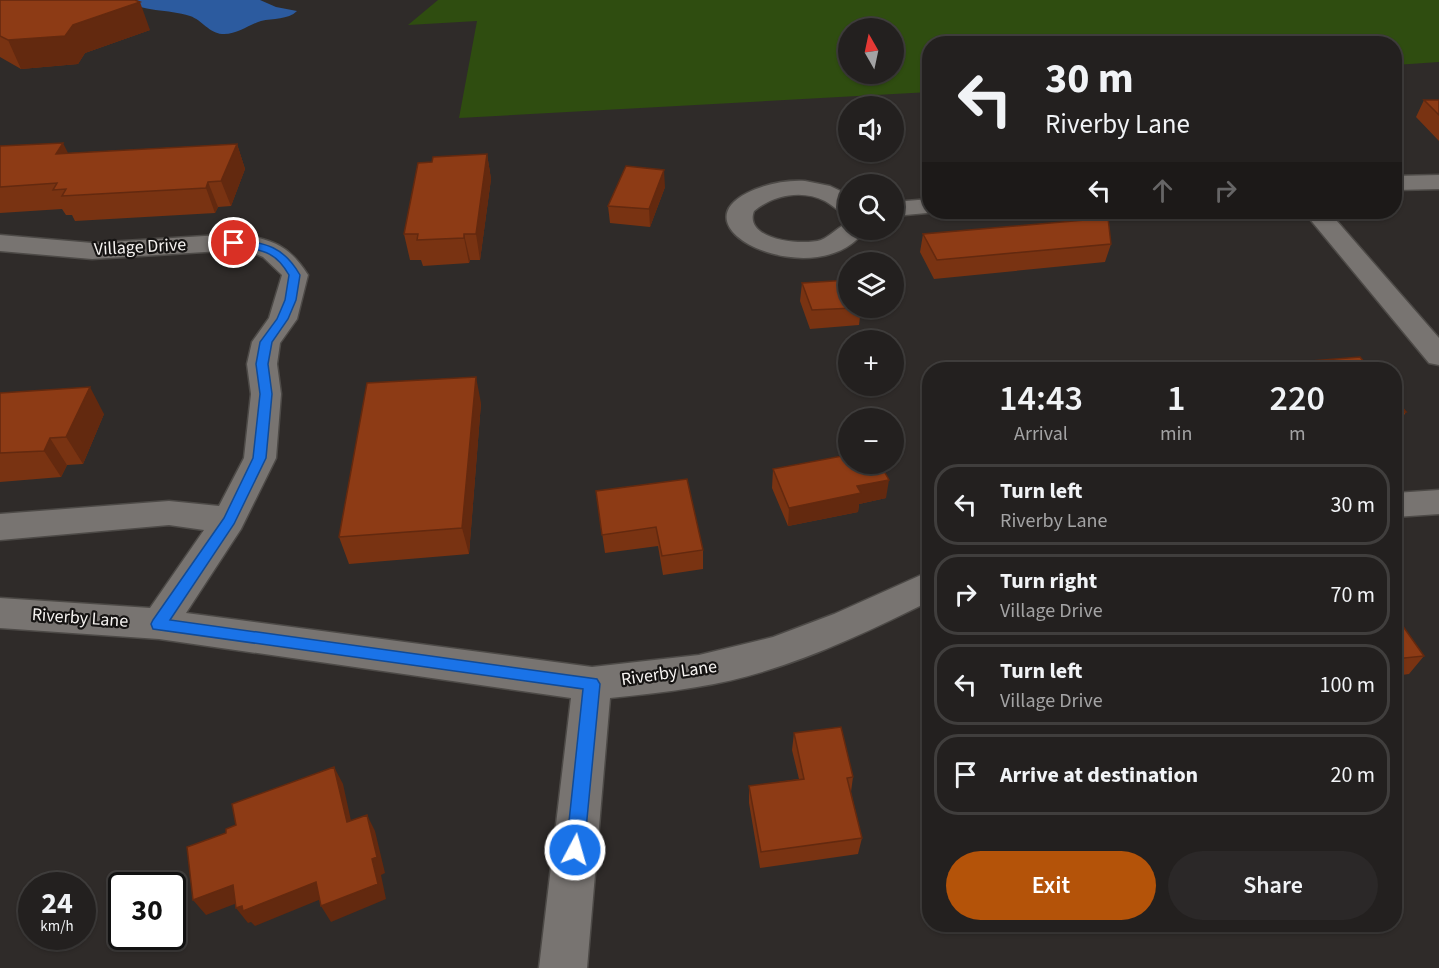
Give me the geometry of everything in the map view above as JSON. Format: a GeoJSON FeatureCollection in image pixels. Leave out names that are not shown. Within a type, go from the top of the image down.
{"type":"FeatureCollection","features":[{"type":"Feature","properties":{"kind":"street"},"geometry":{"type":"LineString","coordinates":[[1402,183],[1439,182]]}},
{"type":"Feature","properties":{"kind":"street"},"geometry":{"type":"LineString","coordinates":[[838,199],[831,194],[814,189],[776,189],[759,194],[747,202],[740,212],[741,223],[747,233],[758,241],[774,247],[811,250],[842,240]]}},
{"type":"Feature","properties":{"kind":"street"},"geometry":{"type":"LineString","coordinates":[[904,208],[922,207]]}},
{"type":"Feature","properties":{"kind":"street"},"geometry":{"type":"LineString","coordinates":[[1322,219],[1439,356]]}},
{"type":"Feature","properties":{"kind":"street","name":"Village Drive"},"geometry":{"type":"LineString","coordinates":[[0,243],[35,244],[74,251],[133,250],[216,242],[252,244],[272,250],[286,261],[295,275],[283,319],[266,342],[262,364],[266,394],[260,458],[230,520],[159,624]]}},
{"type":"Feature","properties":{"kind":"street"},"geometry":{"type":"LineString","coordinates":[[1402,505],[1439,502]]}},
{"type":"Feature","properties":{"kind":"street"},"geometry":{"type":"LineString","coordinates":[[0,527],[169,513],[230,520]]}},
{"type":"Feature","properties":{"kind":"street","name":"Riverby Lane"},"geometry":{"type":"LineString","coordinates":[[0,613],[159,624],[592,684],[699,671],[776,652],[847,625],[922,589]]}},
{"type":"Feature","properties":{"kind":"street"},"geometry":{"type":"LineString","coordinates":[[563,968],[592,684]]}},
{"type":"Feature","properties":{"kind":"green space"},"geometry":{"type":"Polygon","coordinates":[[[438,0],[1439,0],[1439,62],[1402,65],[1402,36],[922,36],[922,92],[459,118],[477,21],[408,25],[438,0]]]}},
{"type":"Feature","properties":{"kind":"water"},"geometry":{"type":"Polygon","coordinates":[[[122,0],[260,0],[276,7],[297,11],[285,17],[261,21],[238,31],[222,34],[190,16],[138,7],[122,0]]]}},
{"type":"Feature","properties":{"kind":"building"},"geometry":{"type":"Polygon","coordinates":[[[0,0],[135,0],[140,2],[73,25],[65,36],[8,40],[0,36],[0,0]]]}},
{"type":"Feature","properties":{"kind":"building"},"geometry":{"type":"Polygon","coordinates":[[[1424,100],[1439,100],[1439,115],[1424,100]]]}},
{"type":"Feature","properties":{"kind":"building"},"geometry":{"type":"Polygon","coordinates":[[[63,143],[56,154],[237,144],[221,181],[208,182],[206,188],[62,196],[66,189],[53,190],[57,183],[0,187],[0,146],[63,143]]]}},
{"type":"Feature","properties":{"kind":"building"},"geometry":{"type":"Polygon","coordinates":[[[487,154],[476,234],[464,234],[464,238],[417,240],[418,234],[404,234],[418,163],[432,162],[433,157],[487,154]]]}},
{"type":"Feature","properties":{"kind":"building"},"geometry":{"type":"Polygon","coordinates":[[[626,166],[664,170],[649,209],[608,206],[626,166]]]}},
{"type":"Feature","properties":{"kind":"building"},"geometry":{"type":"Polygon","coordinates":[[[1108,219],[1111,244],[937,260],[923,234],[1108,219]]]}},
{"type":"Feature","properties":{"kind":"building"},"geometry":{"type":"Polygon","coordinates":[[[838,281],[838,309],[812,310],[802,283],[838,281]]]}},
{"type":"Feature","properties":{"kind":"building"},"geometry":{"type":"Polygon","coordinates":[[[1360,357],[1364,362],[1313,362],[1360,357]]]}},
{"type":"Feature","properties":{"kind":"building"},"geometry":{"type":"Polygon","coordinates":[[[476,377],[462,528],[339,537],[367,383],[476,377]]]}},
{"type":"Feature","properties":{"kind":"building"},"geometry":{"type":"Polygon","coordinates":[[[90,387],[66,437],[50,438],[44,451],[0,453],[0,393],[90,387]]]}},
{"type":"Feature","properties":{"kind":"building"},"geometry":{"type":"Polygon","coordinates":[[[838,457],[838,474],[886,474],[889,480],[857,486],[861,493],[789,508],[773,469],[838,457]]]}},
{"type":"Feature","properties":{"kind":"building"},"geometry":{"type":"Polygon","coordinates":[[[687,479],[703,550],[662,556],[656,527],[602,535],[596,491],[687,479]]]}},
{"type":"Feature","properties":{"kind":"building"},"geometry":{"type":"Polygon","coordinates":[[[1402,625],[1424,656],[1402,658],[1402,625]]]}},
{"type":"Feature","properties":{"kind":"building"},"geometry":{"type":"Polygon","coordinates":[[[841,727],[853,777],[847,778],[862,838],[761,852],[749,786],[804,779],[794,733],[841,727]]]}},
{"type":"Feature","properties":{"kind":"building"},"geometry":{"type":"Polygon","coordinates":[[[334,767],[347,822],[367,815],[377,857],[372,859],[378,884],[321,906],[316,882],[243,911],[242,906],[236,908],[233,885],[193,900],[187,847],[226,833],[226,829],[236,825],[232,804],[334,767]]]}},
{"type":"Feature","properties":{"kind":"route"},"geometry":{"type":"LineString","coordinates":[[234,243],[252,244],[272,250],[286,261],[295,275],[283,319],[266,342],[262,364],[266,394],[260,458],[230,520],[159,624],[592,684],[575,850]]}}]}
